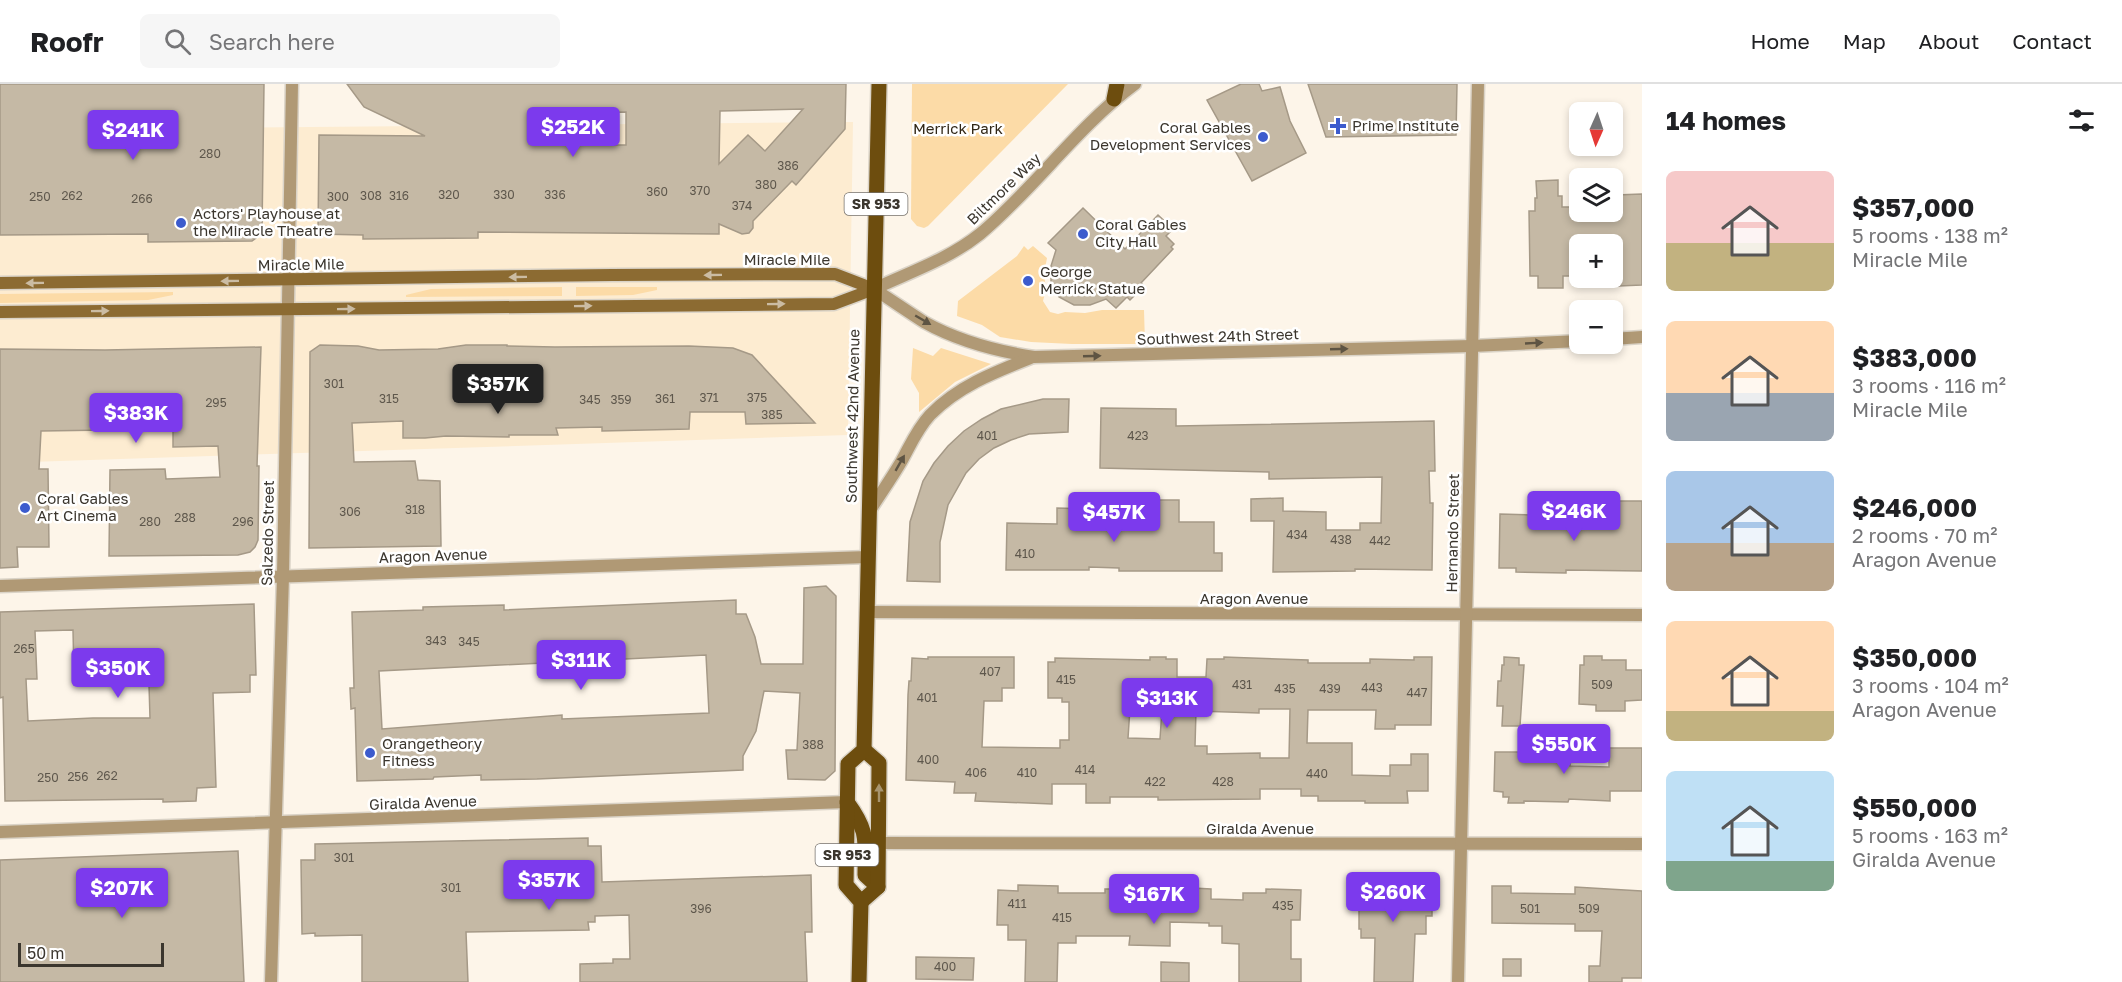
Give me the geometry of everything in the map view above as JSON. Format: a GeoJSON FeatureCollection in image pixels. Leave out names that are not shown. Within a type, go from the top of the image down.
{"type":"FeatureCollection","features":[{"type":"Feature","properties":{"kind":"main road","name":"Southwest 42nd Avenue"},"geometry":{"type":"LineString","coordinates":[[864,750],[879,84]]}},
{"type":"Feature","properties":{"kind":"main road","name":"Miracle Mile"},"geometry":{"type":"LineString","coordinates":[[0,283],[835,274],[874,289]]}},
{"type":"Feature","properties":{"kind":"main road"},"geometry":{"type":"LineString","coordinates":[[0,312],[834,304],[874,289]]}},
{"type":"Feature","properties":{"kind":"main road","name":"SR 953"},"geometry":{"type":"LineString","coordinates":[[864,750],[879,763],[879,843],[878,887],[861,902],[846,885],[848,764],[864,750]]}},
{"type":"Feature","properties":{"kind":"main road"},"geometry":{"type":"LineString","coordinates":[[848,802],[865,831],[865,875],[878,887]]}},
{"type":"Feature","properties":{"kind":"main road"},"geometry":{"type":"LineString","coordinates":[[859,982],[861,902]]}},
{"type":"Feature","properties":{"kind":"street","name":"Salzedo Street"},"geometry":{"type":"LineString","coordinates":[[271,982],[283,576],[292,84]]}},
{"type":"Feature","properties":{"kind":"street","name":"Biltmore Way"},"geometry":{"type":"LineString","coordinates":[[874,289],[942,258],[978,235],[1017,199],[1116,92],[1135,84]]}},
{"type":"Feature","properties":{"kind":"street","name":"Hernando Street"},"geometry":{"type":"LineString","coordinates":[[1458,982],[1478,84]]}},
{"type":"Feature","properties":{"kind":"street","name":"Southwest 24th Street"},"geometry":{"type":"LineString","coordinates":[[874,289],[926,323],[962,339],[987,348],[1034,357],[1569,342]]}},
{"type":"Feature","properties":{"kind":"street"},"geometry":{"type":"LineString","coordinates":[[1623,339],[1642,338]]}},
{"type":"Feature","properties":{"kind":"street"},"geometry":{"type":"LineString","coordinates":[[868,513],[928,417],[951,396],[977,380],[1034,357]]}},
{"type":"Feature","properties":{"kind":"street","name":"Aragon Avenue"},"geometry":{"type":"LineString","coordinates":[[0,585],[868,557]]}},
{"type":"Feature","properties":{"kind":"street","name":"Aragon Avenue"},"geometry":{"type":"LineString","coordinates":[[867,612],[1642,615]]}},
{"type":"Feature","properties":{"kind":"street","name":"Giralda Avenue"},"geometry":{"type":"LineString","coordinates":[[0,832],[848,802]]}},
{"type":"Feature","properties":{"kind":"street","name":"Giralda Avenue"},"geometry":{"type":"LineString","coordinates":[[879,843],[1642,844]]}},
{"type":"Feature","properties":{"kind":"shaded area"},"geometry":{"type":"Polygon","coordinates":[[[853,122],[848,435],[0,463],[0,130],[853,122]]]}},
{"type":"Feature","properties":{"kind":"green space","name":"Merrick Park"},"geometry":{"type":"Polygon","coordinates":[[[912,84],[1068,84],[924,228],[917,226],[911,219],[912,84]]]}},
{"type":"Feature","properties":{"kind":"green space"},"geometry":{"type":"Polygon","coordinates":[[[1024,246],[1028,250],[1033,246],[1047,258],[1044,274],[1046,289],[1043,301],[1050,312],[1058,314],[1102,310],[1144,310],[1145,344],[1031,342],[1000,337],[982,325],[957,316],[958,301],[1017,256],[1024,246]]]}},
{"type":"Feature","properties":{"kind":"green space"},"geometry":{"type":"Polygon","coordinates":[[[562,287],[562,296],[406,297],[406,295],[431,289],[562,287]]]}},
{"type":"Feature","properties":{"kind":"green space"},"geometry":{"type":"Polygon","coordinates":[[[576,287],[657,287],[657,290],[633,295],[576,296],[576,287]]]}},
{"type":"Feature","properties":{"kind":"green space"},"geometry":{"type":"Polygon","coordinates":[[[173,292],[173,295],[148,300],[0,303],[0,294],[173,292]]]}},
{"type":"Feature","properties":{"kind":"green space"},"geometry":{"type":"Polygon","coordinates":[[[913,348],[933,356],[941,348],[991,364],[955,382],[919,412],[919,393],[911,379],[913,348]]]}},
{"type":"Feature","properties":{"kind":"building"},"geometry":{"type":"Polygon","coordinates":[[[0,84],[264,84],[262,231],[260,235],[252,241],[148,242],[148,234],[0,235],[0,84]]]}},
{"type":"Feature","properties":{"kind":"building"},"geometry":{"type":"Polygon","coordinates":[[[347,84],[846,84],[845,129],[796,185],[792,181],[753,221],[753,228],[749,233],[742,234],[719,224],[719,234],[478,232],[478,238],[363,239],[363,235],[318,234],[319,135],[425,136],[364,107],[347,84]],[[803,109],[720,111],[719,164],[748,135],[765,151],[803,109]],[[626,112],[541,113],[541,145],[626,145],[626,112]]]}},
{"type":"Feature","properties":{"kind":"building","name":"Coral Gables Development Services"},"geometry":{"type":"Polygon","coordinates":[[[1241,84],[1259,84],[1262,91],[1280,87],[1290,121],[1306,153],[1252,181],[1207,100],[1241,84]]]}},
{"type":"Feature","properties":{"kind":"building"},"geometry":{"type":"Polygon","coordinates":[[[1308,84],[1457,84],[1456,135],[1326,137],[1308,84]]]}},
{"type":"Feature","properties":{"kind":"building"},"geometry":{"type":"Polygon","coordinates":[[[1558,180],[1558,196],[1562,196],[1562,207],[1569,207],[1569,222],[1623,222],[1623,195],[1642,194],[1642,285],[1623,286],[1623,234],[1569,234],[1569,276],[1563,276],[1563,288],[1538,288],[1538,276],[1530,276],[1529,211],[1535,211],[1536,181],[1558,180]]]}},
{"type":"Feature","properties":{"kind":"building","name":"Coral Gables City Hall"},"geometry":{"type":"Polygon","coordinates":[[[1083,208],[1125,249],[1158,215],[1173,229],[1166,236],[1174,244],[1171,247],[1173,249],[1141,283],[1144,286],[1130,300],[1127,297],[1116,308],[1106,299],[1090,305],[1074,305],[1059,297],[1051,283],[1051,266],[1056,250],[1048,243],[1083,208]]]}},
{"type":"Feature","properties":{"kind":"building"},"geometry":{"type":"Polygon","coordinates":[[[320,345],[358,346],[379,350],[438,349],[466,345],[733,348],[752,355],[815,423],[746,424],[745,412],[690,412],[689,429],[602,431],[602,427],[556,428],[558,435],[403,438],[403,421],[352,423],[354,462],[415,461],[418,480],[440,481],[441,546],[309,548],[310,352],[320,345]]]}},
{"type":"Feature","properties":{"kind":"building"},"geometry":{"type":"Polygon","coordinates":[[[261,347],[257,466],[259,466],[258,540],[250,552],[238,555],[109,556],[110,470],[165,469],[166,479],[220,477],[218,446],[173,447],[173,429],[41,431],[39,469],[48,469],[49,547],[17,547],[18,567],[0,568],[0,349],[105,350],[261,347]]]}},
{"type":"Feature","properties":{"kind":"building"},"geometry":{"type":"Polygon","coordinates":[[[1043,399],[1069,399],[1068,432],[1029,434],[994,448],[979,459],[966,473],[948,505],[940,542],[940,582],[907,581],[910,522],[923,481],[934,463],[964,431],[982,419],[1001,409],[1043,399]]]}},
{"type":"Feature","properties":{"kind":"building"},"geometry":{"type":"Polygon","coordinates":[[[1101,408],[1176,409],[1176,426],[1434,421],[1435,471],[1429,471],[1430,503],[1433,503],[1432,570],[1355,569],[1355,571],[1273,572],[1274,521],[1251,521],[1251,499],[1283,498],[1283,511],[1326,512],[1326,530],[1360,530],[1360,523],[1381,523],[1382,477],[1269,479],[1269,472],[1100,468],[1101,408]]]}},
{"type":"Feature","properties":{"kind":"building"},"geometry":{"type":"Polygon","coordinates":[[[1148,500],[1179,500],[1179,522],[1214,522],[1214,553],[1222,553],[1222,571],[1119,571],[1119,568],[1089,567],[1089,570],[1006,570],[1007,523],[1057,524],[1057,508],[1090,509],[1090,520],[1148,521],[1148,500]]]}},
{"type":"Feature","properties":{"kind":"building"},"geometry":{"type":"Polygon","coordinates":[[[1605,501],[1642,501],[1642,571],[1516,572],[1516,568],[1499,568],[1500,514],[1530,515],[1530,519],[1554,519],[1555,523],[1604,523],[1605,501]]]}},
{"type":"Feature","properties":{"kind":"building"},"geometry":{"type":"Polygon","coordinates":[[[826,586],[836,596],[835,771],[825,780],[788,779],[786,750],[797,750],[800,693],[764,691],[756,731],[743,756],[743,770],[537,779],[481,780],[481,775],[357,781],[355,708],[351,709],[350,688],[354,688],[352,612],[423,610],[423,607],[504,605],[504,610],[736,600],[736,614],[746,614],[755,637],[761,664],[803,664],[804,588],[826,586]],[[706,655],[379,671],[382,729],[562,715],[562,719],[709,713],[706,655]]]}},
{"type":"Feature","properties":{"kind":"building"},"geometry":{"type":"Polygon","coordinates":[[[254,604],[256,675],[250,675],[250,692],[213,693],[216,787],[197,788],[196,801],[163,802],[163,799],[5,801],[3,697],[0,698],[0,612],[254,604]],[[73,630],[35,631],[37,679],[26,679],[28,721],[150,718],[149,685],[104,686],[104,677],[74,677],[73,630]]]}},
{"type":"Feature","properties":{"kind":"building"},"geometry":{"type":"Polygon","coordinates":[[[1584,656],[1602,656],[1602,660],[1626,660],[1626,670],[1642,670],[1642,700],[1625,701],[1625,711],[1596,711],[1596,705],[1579,704],[1580,665],[1584,665],[1584,656]]]}},
{"type":"Feature","properties":{"kind":"building"},"geometry":{"type":"Polygon","coordinates":[[[928,657],[1014,657],[1014,688],[1002,688],[1002,701],[984,701],[982,747],[1060,748],[1060,740],[1069,740],[1069,702],[1062,702],[1062,698],[1048,698],[1048,662],[1055,662],[1055,658],[1150,660],[1150,657],[1166,657],[1166,659],[1177,659],[1177,677],[1206,677],[1207,659],[1224,659],[1224,657],[1308,660],[1308,663],[1370,663],[1370,659],[1414,660],[1414,657],[1432,657],[1431,725],[1395,725],[1395,729],[1375,729],[1376,710],[1308,710],[1307,743],[1352,743],[1352,775],[1390,776],[1390,765],[1411,765],[1411,754],[1428,754],[1428,791],[1407,791],[1408,803],[1318,801],[1318,796],[1301,796],[1301,789],[1260,789],[1260,799],[1158,800],[1158,797],[1110,797],[1110,803],[1086,803],[1086,784],[1052,784],[1052,804],[975,801],[976,793],[954,793],[955,782],[906,780],[908,695],[912,658],[928,659],[928,657]],[[1130,708],[1128,738],[1160,739],[1162,709],[1130,708]],[[1259,709],[1259,713],[1196,711],[1195,746],[1207,746],[1207,754],[1260,753],[1260,758],[1289,758],[1290,709],[1259,709]]]}},
{"type":"Feature","properties":{"kind":"building"},"geometry":{"type":"Polygon","coordinates":[[[1504,657],[1519,658],[1519,665],[1524,665],[1520,726],[1502,726],[1503,706],[1497,706],[1498,681],[1501,681],[1504,657]]]}},
{"type":"Feature","properties":{"kind":"building"},"geometry":{"type":"Polygon","coordinates":[[[1524,745],[1570,746],[1570,766],[1609,767],[1609,748],[1642,748],[1642,791],[1610,791],[1610,801],[1569,799],[1568,802],[1508,803],[1509,797],[1503,797],[1503,792],[1494,791],[1495,752],[1524,752],[1524,745]]]}},
{"type":"Feature","properties":{"kind":"building"},"geometry":{"type":"Polygon","coordinates":[[[588,838],[588,846],[601,846],[602,882],[811,875],[812,932],[805,932],[807,982],[580,982],[580,964],[613,963],[613,959],[630,959],[629,915],[595,916],[595,922],[588,922],[589,930],[466,932],[468,982],[362,982],[362,935],[302,934],[301,860],[315,860],[315,844],[588,838]]]}},
{"type":"Feature","properties":{"kind":"building"},"geometry":{"type":"Polygon","coordinates":[[[238,851],[244,982],[0,982],[0,860],[238,851]]]}},
{"type":"Feature","properties":{"kind":"building"},"geometry":{"type":"Polygon","coordinates":[[[1353,879],[1432,881],[1432,916],[1426,916],[1426,934],[1415,934],[1413,982],[1374,982],[1375,938],[1361,938],[1359,906],[1352,906],[1353,879]]]}},
{"type":"Feature","properties":{"kind":"building"},"geometry":{"type":"Polygon","coordinates":[[[1018,885],[1058,886],[1058,893],[1105,893],[1105,889],[1124,889],[1124,907],[1154,908],[1155,886],[1211,889],[1211,899],[1243,900],[1243,893],[1266,893],[1266,889],[1301,890],[1300,920],[1291,920],[1291,959],[1301,959],[1301,982],[1239,982],[1239,944],[1222,943],[1222,926],[1209,926],[1209,923],[1170,922],[1170,946],[1129,945],[1130,936],[1076,936],[1076,943],[1058,943],[1057,982],[1025,982],[1026,940],[1008,940],[1008,925],[997,925],[998,890],[1018,891],[1018,885]]]}},
{"type":"Feature","properties":{"kind":"building"},"geometry":{"type":"Polygon","coordinates":[[[1492,886],[1511,886],[1511,893],[1575,894],[1575,887],[1642,891],[1642,978],[1622,978],[1622,982],[1589,982],[1589,966],[1600,966],[1602,931],[1575,931],[1575,924],[1492,923],[1492,886]]]}},
{"type":"Feature","properties":{"kind":"building"},"geometry":{"type":"Polygon","coordinates":[[[916,957],[974,958],[973,980],[916,979],[916,957]]]}},
{"type":"Feature","properties":{"kind":"building"},"geometry":{"type":"Polygon","coordinates":[[[1503,959],[1521,959],[1521,976],[1503,976],[1503,959]]]}},
{"type":"Feature","properties":{"kind":"building"},"geometry":{"type":"Polygon","coordinates":[[[1161,962],[1189,963],[1189,982],[1161,982],[1161,962]]]}},
{"type":"Feature","properties":{"kind":"place","name":"Prime Institute"},"geometry":{"type":"Point","coordinates":[1338,126]}},
{"type":"Feature","properties":{"kind":"place","name":"Coral Gables Development Services"},"geometry":{"type":"Point","coordinates":[1263,137]}},
{"type":"Feature","properties":{"kind":"place","name":"Actors' Playhouse at the Miracle Theatre"},"geometry":{"type":"Point","coordinates":[181,223]}},
{"type":"Feature","properties":{"kind":"place","name":"Coral Gables City Hall"},"geometry":{"type":"Point","coordinates":[1083,234]}},
{"type":"Feature","properties":{"kind":"place","name":"George Merrick Statue"},"geometry":{"type":"Point","coordinates":[1028,281]}},
{"type":"Feature","properties":{"kind":"place","name":"Coral Gables Art Cinema"},"geometry":{"type":"Point","coordinates":[25,508]}},
{"type":"Feature","properties":{"kind":"place","name":"Orangetheory Fitness"},"geometry":{"type":"Point","coordinates":[370,753]}}]}
